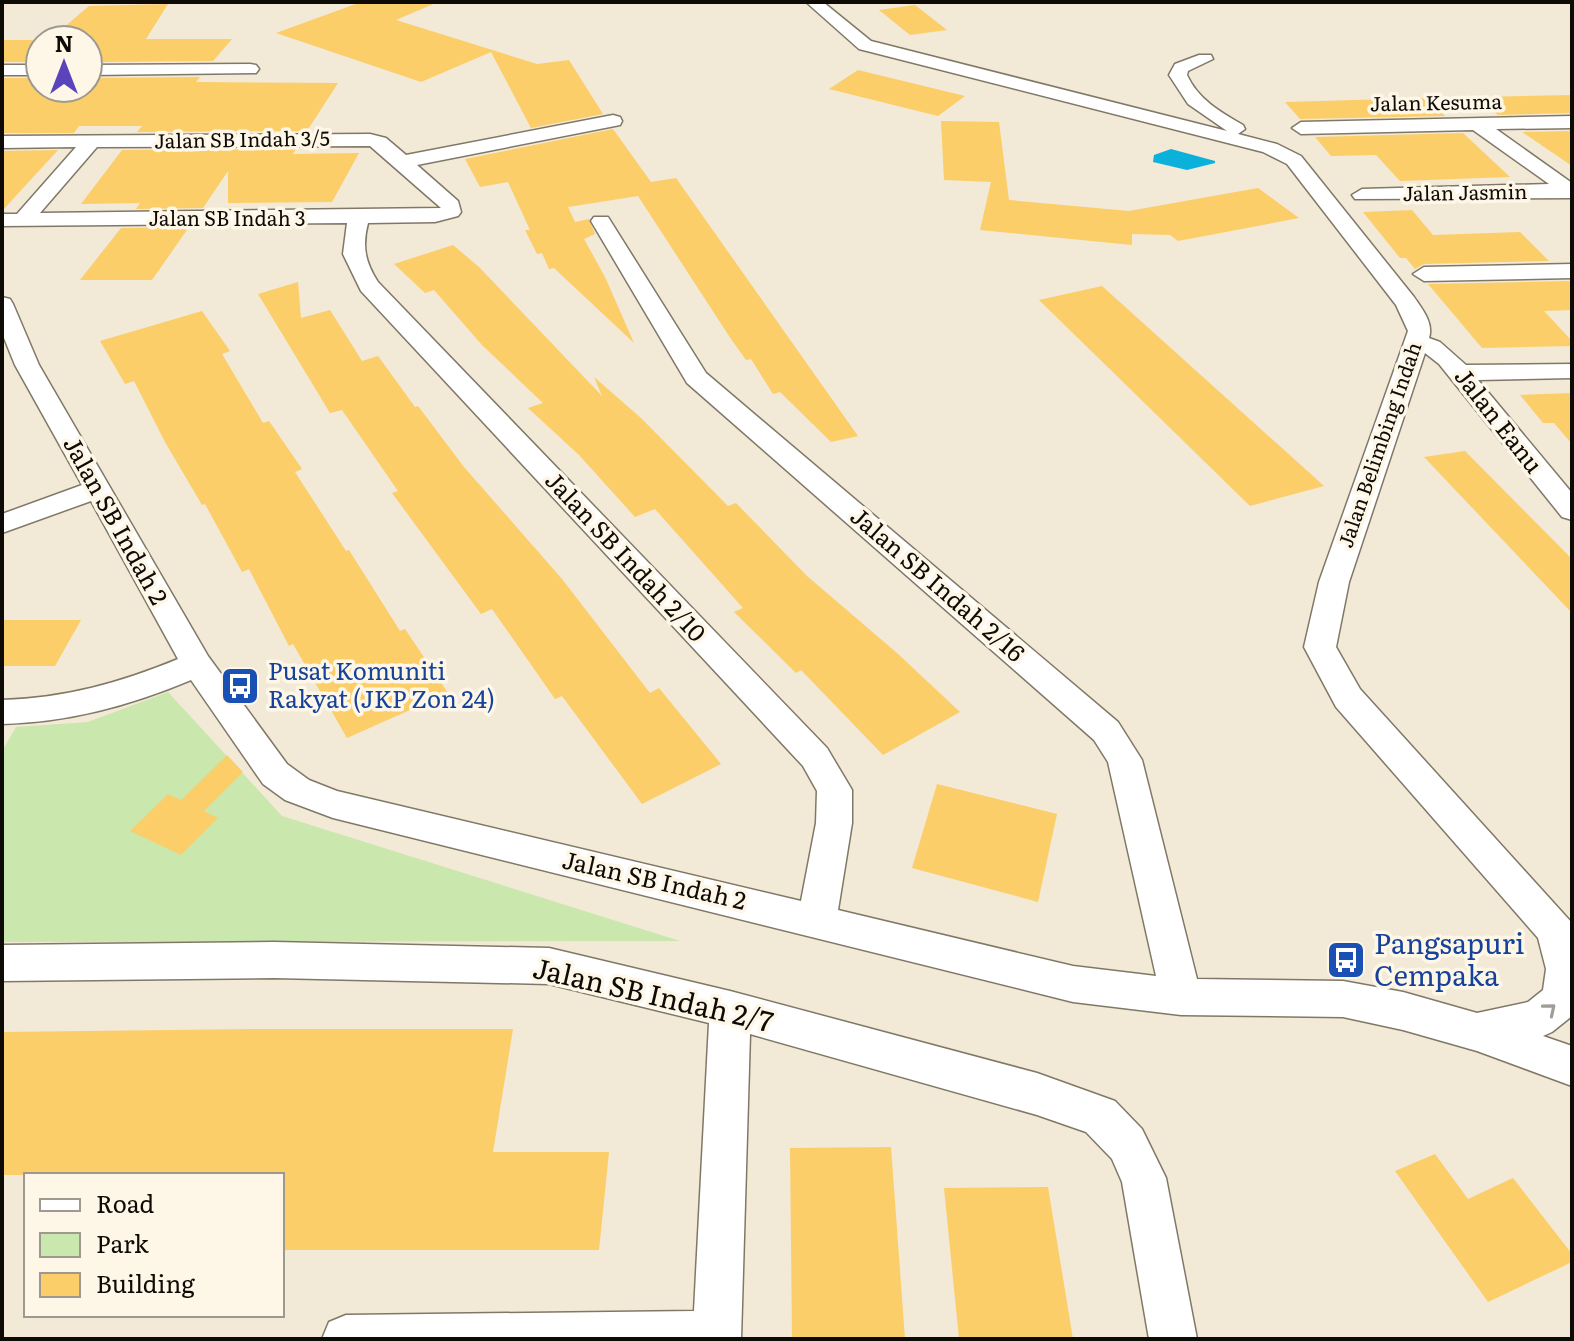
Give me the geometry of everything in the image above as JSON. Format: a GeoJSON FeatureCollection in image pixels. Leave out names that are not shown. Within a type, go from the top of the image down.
{"type":"FeatureCollection","features":[{"type":"Feature","properties":{"kind":"street","name":"Jalan Belimbing Indah"},"geometry":{"type":"LineString","coordinates":[[814,2],[865,45],[1270,148],[1294,160],[1406,302],[1420,331],[1334,582],[1320,647],[1348,698],[1564,941]]}},
{"type":"Feature","properties":{"kind":"street"},"geometry":{"type":"LineString","coordinates":[[1205,59],[1181,68],[1178,75],[1184,90],[1197,104],[1270,148]]}},
{"type":"Feature","properties":{"kind":"street"},"geometry":{"type":"LineString","coordinates":[[104,70],[250,69]]}},
{"type":"Feature","properties":{"kind":"street"},"geometry":{"type":"LineString","coordinates":[[2,70],[24,70]]}},
{"type":"Feature","properties":{"kind":"street"},"geometry":{"type":"LineString","coordinates":[[402,162],[613,121]]}},
{"type":"Feature","properties":{"kind":"street","name":"Jalan Kesuma"},"geometry":{"type":"LineString","coordinates":[[1301,128],[1572,122]]}},
{"type":"Feature","properties":{"kind":"street"},"geometry":{"type":"LineString","coordinates":[[1477,124],[1570,191]]}},
{"type":"Feature","properties":{"kind":"street","name":"Jalan SB Indah 3/5"},"geometry":{"type":"LineString","coordinates":[[2,142],[359,138],[379,142],[451,205],[451,212]]}},
{"type":"Feature","properties":{"kind":"street"},"geometry":{"type":"LineString","coordinates":[[12,220],[92,141]]}},
{"type":"Feature","properties":{"kind":"street","name":"Jalan Jasmin"},"geometry":{"type":"LineString","coordinates":[[1362,195],[1570,191]]}},
{"type":"Feature","properties":{"kind":"street","name":"Jalan SB Indah 3"},"geometry":{"type":"LineString","coordinates":[[12,220],[358,219],[435,216],[451,212]]}},
{"type":"Feature","properties":{"kind":"street","name":"Jalan SB Indah 2/10"},"geometry":{"type":"LineString","coordinates":[[358,219],[352,241],[354,263],[369,286],[815,757],[835,790],[834,823],[817,920]]}},
{"type":"Feature","properties":{"kind":"street","name":"Jalan SB Indah 2/16"},"geometry":{"type":"LineString","coordinates":[[601,221],[696,378],[1106,731],[1125,760],[1181,997]]}},
{"type":"Feature","properties":{"kind":"street"},"geometry":{"type":"LineString","coordinates":[[1424,274],[1572,271]]}},
{"type":"Feature","properties":{"kind":"street","name":"Jalan SB Indah 2"},"geometry":{"type":"LineString","coordinates":[[2,304],[15,369],[98,489],[197,664],[275,774],[297,790],[333,804],[1073,984],[1181,997],[1343,999],[1403,1011],[1477,1032],[1572,1066]]}},
{"type":"Feature","properties":{"kind":"street","name":"Jalan Eanu"},"geometry":{"type":"LineString","coordinates":[[1417,342],[1432,347],[1460,373],[1572,511]]}},
{"type":"Feature","properties":{"kind":"street"},"geometry":{"type":"LineString","coordinates":[[1460,373],[1572,371]]}},
{"type":"Feature","properties":{"kind":"street"},"geometry":{"type":"LineString","coordinates":[[2,524],[98,489]]}},
{"type":"Feature","properties":{"kind":"street"},"geometry":{"type":"LineString","coordinates":[[2,712],[54,711],[91,705],[197,664]]}},
{"type":"Feature","properties":{"kind":"street"},"geometry":{"type":"LineString","coordinates":[[1477,1032],[1538,1019],[1562,999],[1566,969],[1564,941]]}},
{"type":"Feature","properties":{"kind":"street","name":"Jalan SB Indah 2/7"},"geometry":{"type":"LineString","coordinates":[[2,963],[274,960],[549,966],[730,1010],[1037,1094],[1100,1116],[1127,1144],[1144,1178],[1173,1339]]}},
{"type":"Feature","properties":{"kind":"street"},"geometry":{"type":"LineString","coordinates":[[346,1339],[717,1337],[730,1010]]}},
{"type":"Feature","properties":{"kind":"green space"},"geometry":{"type":"Polygon","coordinates":[[[168,692],[282,816],[680,941],[2,942],[2,751],[16,727],[88,722],[168,692]]]}},
{"type":"Feature","properties":{"kind":"water"},"geometry":{"type":"Polygon","coordinates":[[[1171,149],[1215,163],[1187,170],[1153,162],[1154,155],[1171,149]]]}},
{"type":"Feature","properties":{"kind":"building"},"geometry":{"type":"Polygon","coordinates":[[[361,2],[438,2],[396,20],[537,64],[569,60],[603,114],[531,128],[491,52],[421,82],[276,33],[361,2]]]}},
{"type":"Feature","properties":{"kind":"building"},"geometry":{"type":"Polygon","coordinates":[[[168,4],[146,39],[232,39],[213,61],[104,62],[104,24],[68,24],[89,6],[168,4]]]}},
{"type":"Feature","properties":{"kind":"building"},"geometry":{"type":"Polygon","coordinates":[[[915,5],[947,30],[910,35],[879,10],[915,5]]]}},
{"type":"Feature","properties":{"kind":"building"},"geometry":{"type":"Polygon","coordinates":[[[2,40],[24,40],[24,62],[2,62],[2,40]]]}},
{"type":"Feature","properties":{"kind":"building"},"geometry":{"type":"Polygon","coordinates":[[[858,70],[965,96],[938,116],[829,89],[858,70]]]}},
{"type":"Feature","properties":{"kind":"building"},"geometry":{"type":"Polygon","coordinates":[[[200,77],[196,82],[338,83],[307,131],[137,132],[142,126],[79,126],[74,133],[2,133],[2,78],[24,78],[24,104],[104,104],[104,78],[200,77]]]}},
{"type":"Feature","properties":{"kind":"building"},"geometry":{"type":"Polygon","coordinates":[[[1572,95],[1572,113],[1498,115],[1472,97],[1572,95]]]}},
{"type":"Feature","properties":{"kind":"building"},"geometry":{"type":"Polygon","coordinates":[[[1426,98],[1445,116],[1300,119],[1285,102],[1426,98]]]}},
{"type":"Feature","properties":{"kind":"building"},"geometry":{"type":"Polygon","coordinates":[[[941,121],[999,122],[1009,200],[1129,211],[1258,188],[1299,218],[1178,241],[1170,235],[1132,234],[1132,245],[980,230],[991,182],[944,180],[941,121]]]}},
{"type":"Feature","properties":{"kind":"building"},"geometry":{"type":"Polygon","coordinates":[[[613,129],[651,182],[676,178],[858,436],[831,442],[780,392],[773,394],[751,359],[746,360],[731,339],[638,196],[568,207],[575,222],[589,219],[595,234],[584,239],[605,277],[634,343],[554,268],[549,269],[542,253],[537,254],[525,230],[530,230],[508,182],[480,187],[465,159],[613,129]]]}},
{"type":"Feature","properties":{"kind":"building"},"geometry":{"type":"Polygon","coordinates":[[[1572,131],[1572,166],[1522,132],[1572,131]]]}},
{"type":"Feature","properties":{"kind":"building"},"geometry":{"type":"Polygon","coordinates":[[[1463,133],[1510,177],[1400,181],[1376,155],[1331,156],[1315,137],[1463,133]]]}},
{"type":"Feature","properties":{"kind":"building"},"geometry":{"type":"Polygon","coordinates":[[[296,149],[293,154],[359,153],[332,202],[228,203],[228,171],[203,208],[136,209],[140,203],[81,204],[122,150],[296,149]]]}},
{"type":"Feature","properties":{"kind":"building"},"geometry":{"type":"Polygon","coordinates":[[[58,150],[2,211],[2,151],[58,150]]]}},
{"type":"Feature","properties":{"kind":"building"},"geometry":{"type":"Polygon","coordinates":[[[1412,210],[1433,235],[1520,232],[1549,261],[1424,264],[1415,269],[1406,258],[1400,258],[1363,212],[1412,210]]]}},
{"type":"Feature","properties":{"kind":"building"},"geometry":{"type":"Polygon","coordinates":[[[189,227],[152,280],[80,280],[121,228],[189,227]]]}},
{"type":"Feature","properties":{"kind":"building"},"geometry":{"type":"Polygon","coordinates":[[[453,245],[479,267],[602,396],[594,377],[641,418],[728,506],[736,503],[807,576],[960,712],[883,755],[801,670],[796,673],[734,612],[743,608],[655,509],[635,517],[579,455],[528,408],[543,403],[482,345],[434,290],[425,293],[394,264],[453,245]]]}},
{"type":"Feature","properties":{"kind":"building"},"geometry":{"type":"Polygon","coordinates":[[[1569,281],[1572,284],[1572,310],[1544,311],[1572,341],[1572,346],[1482,348],[1428,284],[1569,281]]]}},
{"type":"Feature","properties":{"kind":"building"},"geometry":{"type":"Polygon","coordinates":[[[298,282],[301,318],[330,310],[362,361],[378,356],[415,407],[418,406],[464,467],[562,579],[650,693],[659,688],[721,764],[642,804],[562,696],[555,699],[492,609],[481,614],[392,493],[398,491],[342,410],[330,413],[258,294],[298,282]]]}},
{"type":"Feature","properties":{"kind":"building"},"geometry":{"type":"Polygon","coordinates":[[[1102,286],[1324,486],[1250,506],[1039,300],[1102,286]]]}},
{"type":"Feature","properties":{"kind":"building"},"geometry":{"type":"Polygon","coordinates":[[[202,311],[230,351],[222,354],[263,423],[269,421],[302,469],[295,472],[346,551],[349,550],[400,631],[405,629],[448,693],[347,738],[293,644],[289,646],[249,569],[242,572],[205,504],[202,505],[134,381],[125,384],[100,341],[202,311]]]}},
{"type":"Feature","properties":{"kind":"building"},"geometry":{"type":"Polygon","coordinates":[[[1572,393],[1572,444],[1554,423],[1543,423],[1520,395],[1572,393]]]}},
{"type":"Feature","properties":{"kind":"building"},"geometry":{"type":"Polygon","coordinates":[[[1465,451],[1572,559],[1572,613],[1424,457],[1465,451]]]}},
{"type":"Feature","properties":{"kind":"building"},"geometry":{"type":"Polygon","coordinates":[[[2,620],[81,620],[55,666],[2,666],[2,620]]]}},
{"type":"Feature","properties":{"kind":"building"},"geometry":{"type":"Polygon","coordinates":[[[227,755],[243,772],[204,811],[218,818],[181,855],[130,831],[168,794],[181,800],[227,755]]]}},
{"type":"Feature","properties":{"kind":"building"},"geometry":{"type":"Polygon","coordinates":[[[937,784],[1057,814],[1038,902],[912,868],[937,784]]]}},
{"type":"Feature","properties":{"kind":"building"},"geometry":{"type":"Polygon","coordinates":[[[513,1029],[493,1152],[609,1152],[599,1250],[284,1250],[284,1173],[2,1175],[2,1032],[513,1029]]]}},
{"type":"Feature","properties":{"kind":"building"},"geometry":{"type":"Polygon","coordinates":[[[891,1147],[905,1339],[792,1339],[790,1148],[891,1147]]]}},
{"type":"Feature","properties":{"kind":"building"},"geometry":{"type":"Polygon","coordinates":[[[1435,1154],[1468,1199],[1513,1178],[1572,1254],[1572,1262],[1488,1302],[1395,1171],[1435,1154]]]}},
{"type":"Feature","properties":{"kind":"building"},"geometry":{"type":"Polygon","coordinates":[[[1048,1187],[1073,1339],[959,1339],[944,1188],[1048,1187]]]}},
{"type":"Feature","properties":{"kind":"place","name":"Pusat Komuniti Rakyat (JKP Zon 24)"},"geometry":{"type":"Point","coordinates":[240,686]}},
{"type":"Feature","properties":{"kind":"place","name":"Pangsapuri Cempaka"},"geometry":{"type":"Point","coordinates":[1346,960]}}]}
